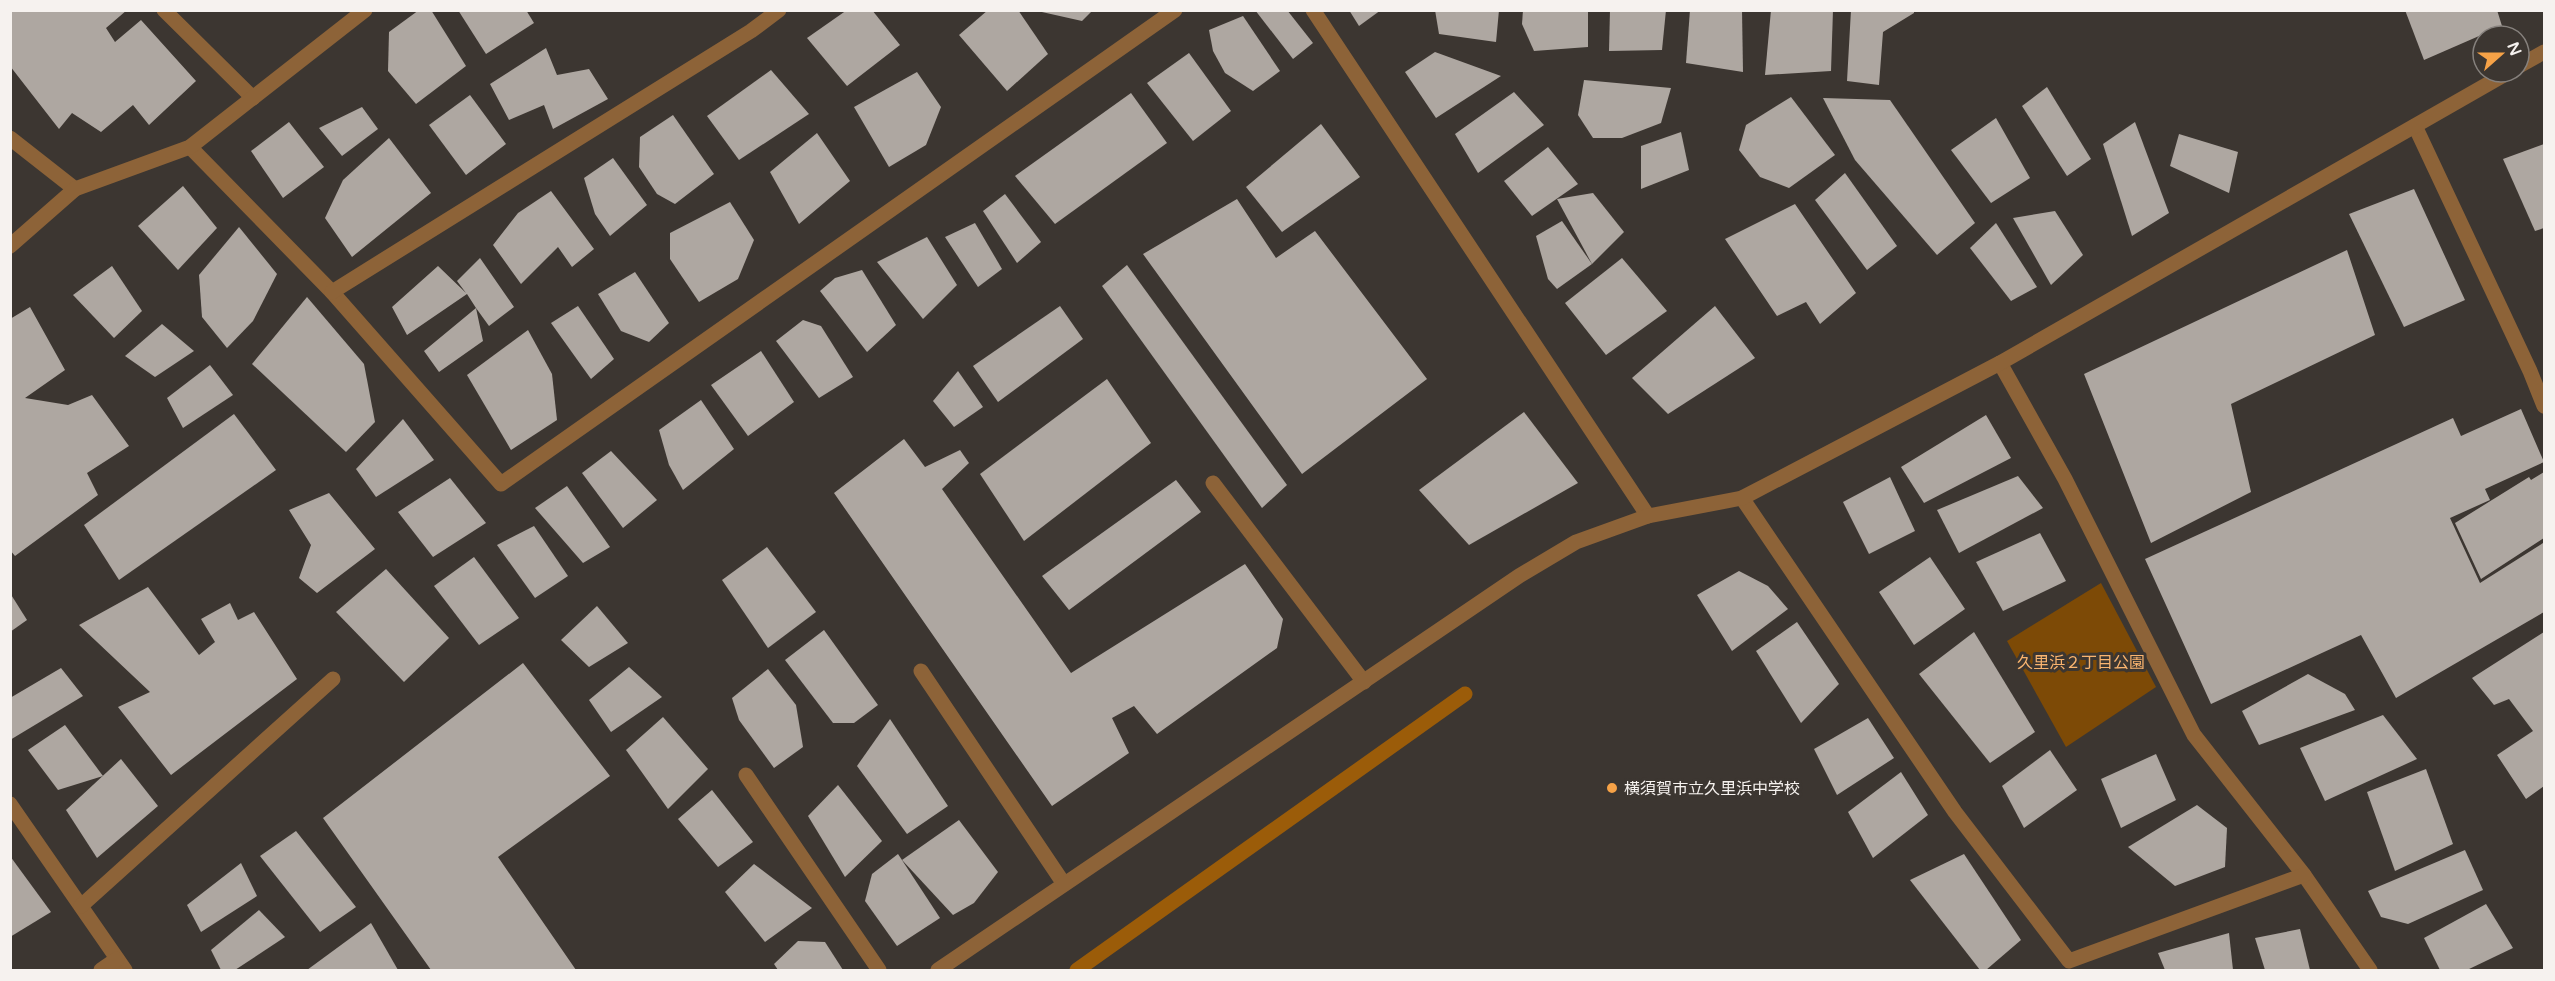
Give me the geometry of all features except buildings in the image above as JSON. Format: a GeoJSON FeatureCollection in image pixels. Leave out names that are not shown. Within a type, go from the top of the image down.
{"type":"FeatureCollection","features":[{"type":"Feature","properties":{"kind":"street"},"geometry":{"type":"LineString","coordinates":[[164,10],[253,98]]}},
{"type":"Feature","properties":{"kind":"street"},"geometry":{"type":"LineString","coordinates":[[10,246],[75,189],[190,147],[365,10]]}},
{"type":"Feature","properties":{"kind":"street"},"geometry":{"type":"LineString","coordinates":[[332,292],[742,37],[779,10]]}},
{"type":"Feature","properties":{"kind":"street"},"geometry":{"type":"LineString","coordinates":[[190,147],[332,292],[501,484],[1175,10]]}},
{"type":"Feature","properties":{"kind":"street"},"geometry":{"type":"LineString","coordinates":[[1313,10],[1648,516]]}},
{"type":"Feature","properties":{"kind":"street"},"geometry":{"type":"LineString","coordinates":[[938,970],[1519,576],[1576,542],[1648,516],[1742,498],[2000,363],[2488,84]]}},
{"type":"Feature","properties":{"kind":"street"},"geometry":{"type":"LineString","coordinates":[[2415,126],[2530,371],[2544,406]]}},
{"type":"Feature","properties":{"kind":"street"},"geometry":{"type":"LineString","coordinates":[[10,138],[75,189]]}},
{"type":"Feature","properties":{"kind":"street"},"geometry":{"type":"LineString","coordinates":[[2000,363],[2065,479],[2194,735],[2304,875],[2370,970]]}},
{"type":"Feature","properties":{"kind":"street"},"geometry":{"type":"LineString","coordinates":[[1214,483],[1364,682]]}},
{"type":"Feature","properties":{"kind":"street"},"geometry":{"type":"LineString","coordinates":[[1742,498],[1954,812],[2069,961],[2304,875]]}},
{"type":"Feature","properties":{"kind":"street"},"geometry":{"type":"LineString","coordinates":[[921,671],[1064,884]]}},
{"type":"Feature","properties":{"kind":"street"},"geometry":{"type":"LineString","coordinates":[[81,906],[333,679]]}},
{"type":"Feature","properties":{"kind":"street"},"geometry":{"type":"LineString","coordinates":[[746,775],[879,970]]}},
{"type":"Feature","properties":{"kind":"street"},"geometry":{"type":"LineString","coordinates":[[10,804],[121,965],[101,970]]}},
{"type":"Feature","properties":{"kind":"green space","name":"久里浜２丁目公園"},"geometry":{"type":"Polygon","coordinates":[[[2101,583],[2156,687],[2066,747],[2007,641],[2101,583]]]}},
{"type":"Feature","properties":{"kind":"waterway"},"geometry":{"type":"LineString","coordinates":[[1077,970],[1465,694]]}},
{"type":"Feature","properties":{"kind":"place","name":"横須賀市立久里浜中学校"},"geometry":{"type":"Point","coordinates":[1612,788]}}]}
